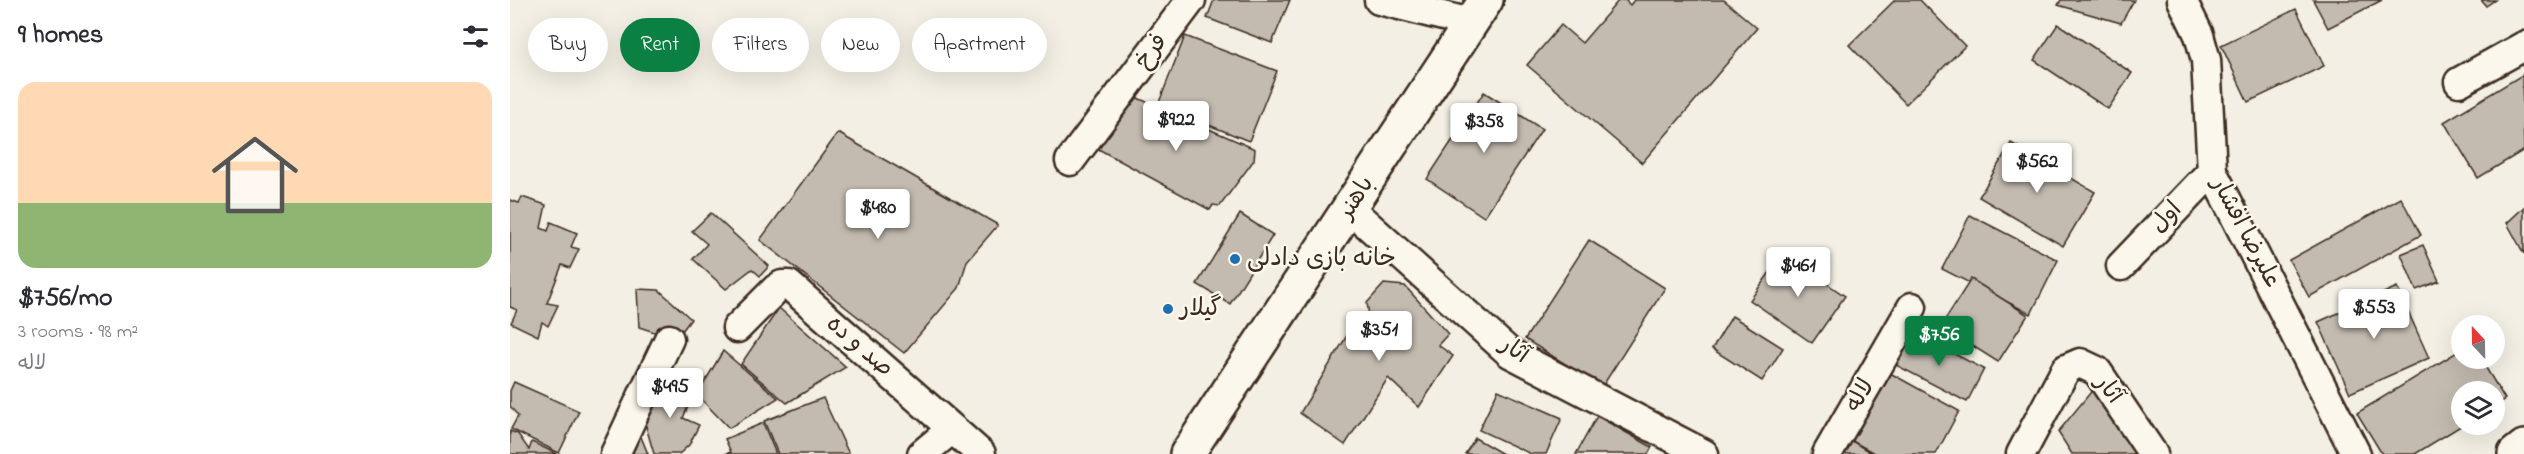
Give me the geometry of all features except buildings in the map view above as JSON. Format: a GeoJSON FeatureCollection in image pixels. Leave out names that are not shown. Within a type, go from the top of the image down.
{"type":"FeatureCollection","features":[{"type":"Feature","properties":{"kind":"main road","name":"باهنر"},"geometry":{"type":"LineString","coordinates":[[1187,454],[1478,12]]}},
{"type":"Feature","properties":{"kind":"main road"},"geometry":{"type":"LineString","coordinates":[[2515,454],[2524,447]]}},
{"type":"Feature","properties":{"kind":"street","name":"فرخ"},"geometry":{"type":"LineString","coordinates":[[1070,161],[1191,0]]}},
{"type":"Feature","properties":{"kind":"street"},"geometry":{"type":"LineString","coordinates":[[1379,0],[1478,12]]}},
{"type":"Feature","properties":{"kind":"street","name":"علیرضا افشار"},"geometry":{"type":"LineString","coordinates":[[2182,0],[2199,35],[2206,60],[2212,171],[2356,454]]}},
{"type":"Feature","properties":{"kind":"street"},"geometry":{"type":"LineString","coordinates":[[2459,82],[2524,46]]}},
{"type":"Feature","properties":{"kind":"street","name":"اول"},"geometry":{"type":"LineString","coordinates":[[2121,266],[2212,171]]}},
{"type":"Feature","properties":{"kind":"street","name":"آثار"},"geometry":{"type":"LineString","coordinates":[[1350,209],[1510,353],[1704,454]]}},
{"type":"Feature","properties":{"kind":"street","name":"صد و ده"},"geometry":{"type":"LineString","coordinates":[[737,328],[776,289],[782,285],[789,285],[981,454]]}},
{"type":"Feature","properties":{"kind":"street","name":"لاله"},"geometry":{"type":"LineString","coordinates":[[1827,454],[1912,307]]}},
{"type":"Feature","properties":{"kind":"street"},"geometry":{"type":"LineString","coordinates":[[615,454],[669,339]]}},
{"type":"Feature","properties":{"kind":"street","name":"آثار"},"geometry":{"type":"LineString","coordinates":[[2021,454],[2066,369],[2080,363],[2097,371],[2153,454]]}},
{"type":"Feature","properties":{"kind":"street"},"geometry":{"type":"LineString","coordinates":[[922,454],[952,429]]}},
{"type":"Feature","properties":{"kind":"place","name":"خانه بازی دادلی"},"geometry":{"type":"Point","coordinates":[1235,259]}},
{"type":"Feature","properties":{"kind":"place","name":"گیلار"},"geometry":{"type":"Point","coordinates":[1168,309]}}]}
